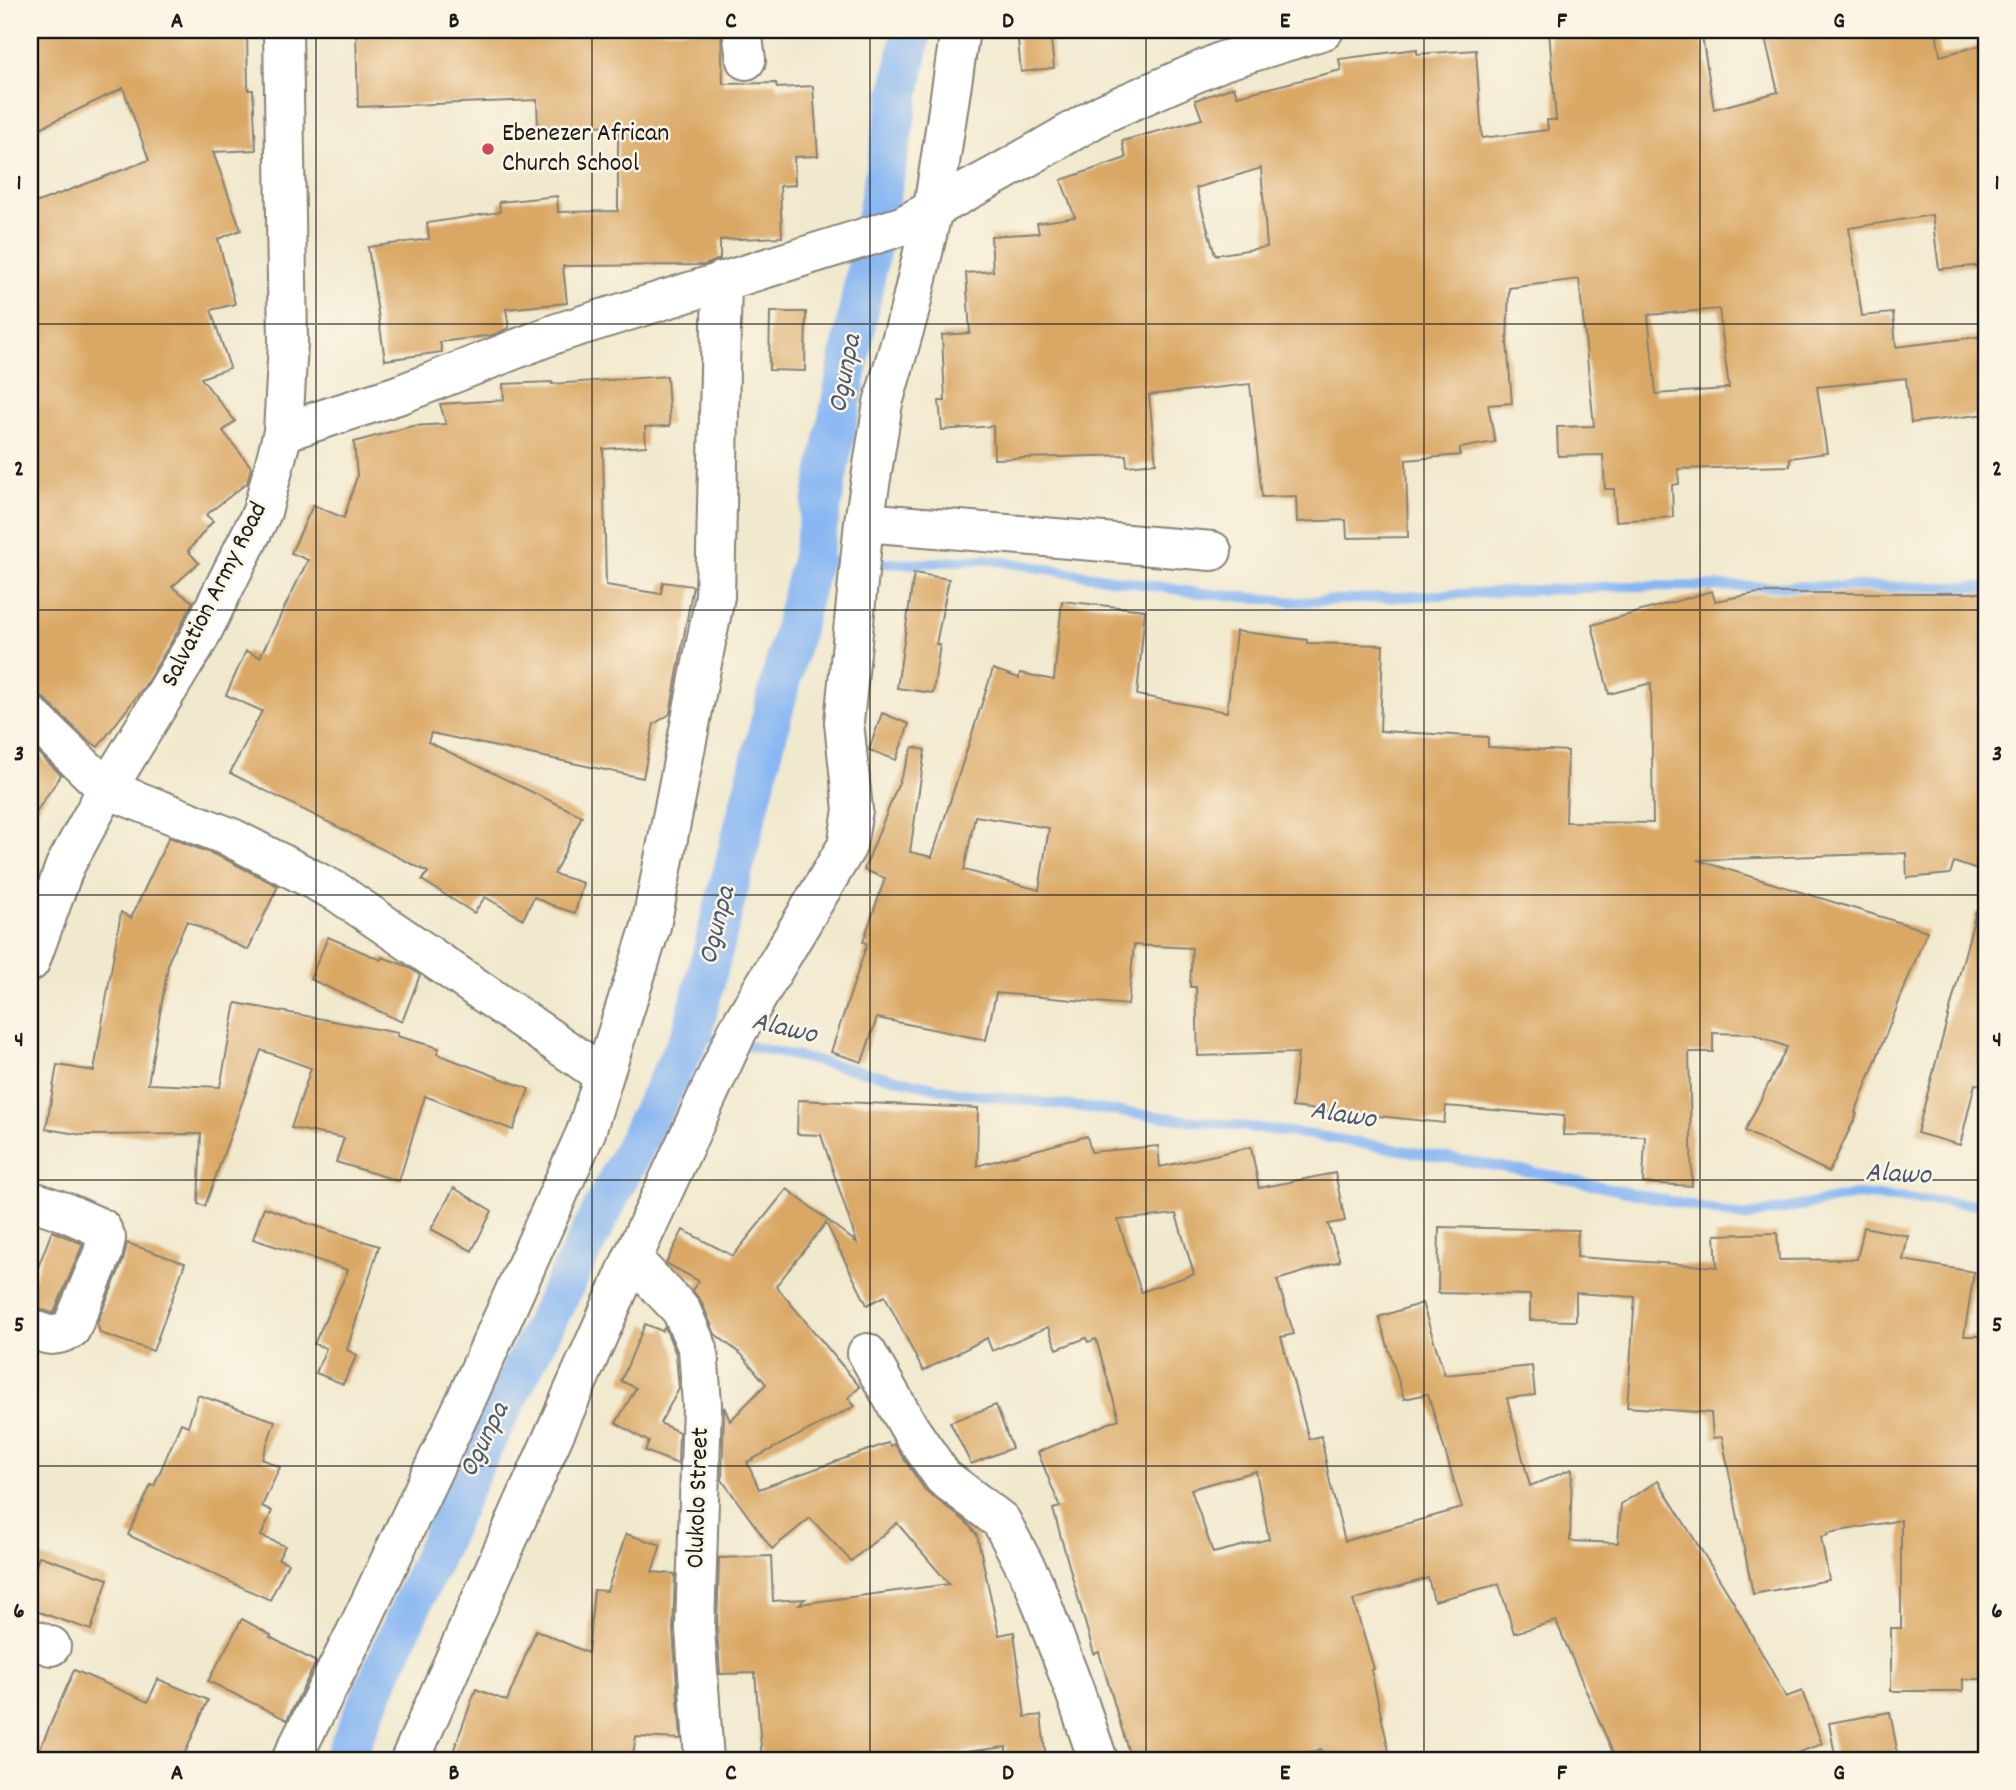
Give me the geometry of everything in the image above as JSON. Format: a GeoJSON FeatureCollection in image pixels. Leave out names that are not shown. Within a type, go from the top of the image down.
{"type":"FeatureCollection","features":[{"type":"Feature","properties":{"kind":"street","name":"Salvation Army Road"},"geometry":{"type":"LineString","coordinates":[[30,962],[65,866],[107,789],[198,640],[262,512],[283,432],[288,342],[284,30]]}},
{"type":"Feature","properties":{"kind":"street"},"geometry":{"type":"LineString","coordinates":[[410,1760],[632,1259],[733,1042],[847,846],[853,810],[844,722],[861,549],[883,403],[909,313],[917,218],[960,30]]}},
{"type":"Feature","properties":{"kind":"street"},"geometry":{"type":"LineString","coordinates":[[283,432],[401,394],[557,333],[917,218],[1104,113],[1223,61],[1324,30]]}},
{"type":"Feature","properties":{"kind":"street"},"geometry":{"type":"LineString","coordinates":[[291,1760],[360,1624],[467,1398],[586,1132],[652,926],[715,596],[722,281]]}},
{"type":"Feature","properties":{"kind":"street"},"geometry":{"type":"LineString","coordinates":[[861,549],[1212,551]]}},
{"type":"Feature","properties":{"kind":"street"},"geometry":{"type":"LineString","coordinates":[[30,715],[107,789],[232,838],[337,892],[603,1074]]}},
{"type":"Feature","properties":{"kind":"street"},"geometry":{"type":"LineString","coordinates":[[30,1200],[101,1228],[106,1238],[103,1253],[71,1329],[60,1335],[46,1335],[30,1328]]}},
{"type":"Feature","properties":{"kind":"street","name":"Olukolo Street"},"geometry":{"type":"LineString","coordinates":[[632,1259],[681,1310],[698,1349],[702,1404],[695,1629],[704,1760]]}},
{"type":"Feature","properties":{"kind":"street"},"geometry":{"type":"LineString","coordinates":[[867,1353],[910,1429],[943,1477],[1001,1521],[1034,1583],[1098,1760]]}},
{"type":"Feature","properties":{"kind":"building"},"geometry":{"type":"Polygon","coordinates":[[[30,30],[247,30],[248,90],[253,90],[256,150],[213,152],[241,230],[218,239],[235,304],[211,310],[230,368],[201,378],[235,421],[223,431],[251,467],[247,483],[206,515],[213,521],[188,551],[199,563],[172,587],[193,602],[144,687],[98,747],[45,699],[30,694],[30,205],[149,160],[123,88],[30,133],[30,30]]]}},
{"type":"Feature","properties":{"kind":"building"},"geometry":{"type":"Polygon","coordinates":[[[356,30],[721,30],[723,84],[776,83],[777,88],[813,86],[818,156],[794,157],[795,185],[780,186],[782,237],[720,240],[720,259],[704,265],[563,266],[567,303],[506,309],[509,328],[493,335],[440,342],[442,352],[385,360],[368,247],[429,239],[427,223],[500,212],[499,202],[557,196],[558,212],[618,211],[618,125],[538,128],[537,100],[358,107],[356,30]]]}},
{"type":"Feature","properties":{"kind":"building"},"geometry":{"type":"Polygon","coordinates":[[[1017,30],[1050,30],[1054,68],[1021,72],[1017,30]]]}},
{"type":"Feature","properties":{"kind":"building"},"geometry":{"type":"Polygon","coordinates":[[[1549,30],[1701,30],[1714,109],[1778,92],[1763,30],[1936,30],[1940,56],[1986,44],[1986,265],[1939,269],[1932,215],[1849,228],[1862,316],[1893,313],[1896,347],[1986,336],[1986,414],[1911,423],[1906,378],[1817,387],[1827,453],[1790,458],[1790,466],[1678,469],[1679,484],[1672,485],[1673,517],[1616,521],[1614,489],[1605,489],[1603,455],[1558,456],[1557,427],[1594,426],[1579,279],[1509,288],[1507,342],[1512,403],[1488,405],[1495,442],[1460,448],[1460,455],[1406,460],[1408,537],[1347,538],[1346,520],[1297,522],[1296,496],[1262,497],[1250,384],[1149,395],[1156,463],[1127,466],[1126,455],[994,459],[993,426],[942,430],[939,401],[945,401],[942,335],[970,333],[966,273],[993,271],[991,236],[1039,233],[1037,223],[1075,217],[1061,180],[1126,158],[1122,141],[1202,119],[1195,100],[1234,87],[1237,96],[1341,70],[1339,59],[1417,49],[1417,54],[1476,50],[1482,138],[1548,130],[1547,120],[1556,120],[1549,30]],[[1261,168],[1196,188],[1215,255],[1267,247],[1261,168]],[[1719,309],[1648,315],[1656,394],[1729,388],[1719,309]]]}},
{"type":"Feature","properties":{"kind":"building"},"geometry":{"type":"Polygon","coordinates":[[[770,312],[806,312],[805,371],[769,370],[770,312]]]}},
{"type":"Feature","properties":{"kind":"building"},"geometry":{"type":"Polygon","coordinates":[[[667,376],[670,426],[645,427],[646,446],[603,449],[606,585],[661,594],[663,582],[693,586],[670,714],[654,724],[643,778],[431,733],[428,742],[582,816],[554,874],[583,883],[575,913],[534,897],[523,919],[485,897],[474,913],[422,880],[428,872],[230,773],[262,711],[226,695],[246,651],[260,657],[308,560],[291,553],[313,505],[344,518],[357,476],[354,442],[412,426],[446,424],[440,404],[504,400],[503,384],[552,384],[667,376]]]}},
{"type":"Feature","properties":{"kind":"building"},"geometry":{"type":"Polygon","coordinates":[[[914,573],[949,579],[936,644],[940,645],[933,693],[897,688],[914,573]]]}},
{"type":"Feature","properties":{"kind":"building"},"geometry":{"type":"Polygon","coordinates":[[[1712,591],[1715,601],[1758,593],[1986,593],[1986,873],[1954,862],[1950,874],[1907,878],[1906,853],[1697,860],[1927,931],[1855,1113],[1857,1114],[1829,1172],[1745,1131],[1787,1047],[1753,1034],[1713,1033],[1713,1052],[1689,1052],[1692,1186],[1643,1183],[1645,1136],[1563,1135],[1564,1116],[1446,1106],[1444,1123],[1292,1107],[1298,1053],[1198,1056],[1196,987],[1190,987],[1192,948],[1134,945],[1128,1005],[996,993],[986,1040],[877,1018],[862,1062],[831,1052],[867,944],[863,942],[885,878],[864,870],[913,747],[925,750],[910,852],[932,857],[993,669],[1019,678],[1020,673],[1054,680],[1062,601],[1145,610],[1137,695],[1227,712],[1236,631],[1307,640],[1307,643],[1383,645],[1380,731],[1488,737],[1488,747],[1568,751],[1566,822],[1653,823],[1651,683],[1609,694],[1592,625],[1712,591]],[[975,816],[964,870],[1039,890],[1049,828],[975,816]]]}},
{"type":"Feature","properties":{"kind":"building"},"geometry":{"type":"Polygon","coordinates":[[[882,713],[909,724],[896,760],[869,750],[882,713]]]}},
{"type":"Feature","properties":{"kind":"building"},"geometry":{"type":"Polygon","coordinates":[[[30,745],[61,775],[30,821],[30,745]]]}},
{"type":"Feature","properties":{"kind":"building"},"geometry":{"type":"Polygon","coordinates":[[[169,837],[223,858],[278,886],[248,950],[187,921],[169,960],[148,1084],[220,1087],[236,1003],[398,1033],[397,1036],[439,1048],[437,1054],[529,1089],[513,1130],[425,1096],[399,1181],[336,1162],[344,1138],[291,1128],[311,1068],[261,1050],[205,1206],[198,1204],[201,1134],[83,1135],[46,1129],[57,1065],[94,1071],[121,912],[131,918],[169,837]]]}},
{"type":"Feature","properties":{"kind":"building"},"geometry":{"type":"Polygon","coordinates":[[[1976,912],[1986,913],[1986,1085],[1975,1084],[1960,1145],[1917,1133],[1976,912]]]}},
{"type":"Feature","properties":{"kind":"building"},"geometry":{"type":"Polygon","coordinates":[[[328,937],[381,960],[382,957],[404,965],[420,975],[402,1022],[310,979],[328,937]]]}},
{"type":"Feature","properties":{"kind":"building"},"geometry":{"type":"Polygon","coordinates":[[[798,1100],[978,1108],[977,1166],[1087,1136],[1091,1152],[1158,1146],[1160,1167],[1251,1147],[1259,1188],[1335,1173],[1345,1221],[1328,1224],[1340,1261],[1277,1280],[1294,1334],[1281,1337],[1309,1439],[1321,1436],[1345,1541],[1462,1508],[1428,1394],[1404,1399],[1379,1317],[1422,1303],[1445,1375],[1532,1366],[1535,1395],[1507,1398],[1530,1486],[1572,1469],[1570,1541],[1618,1543],[1621,1504],[1658,1481],[1733,1601],[1786,1697],[1802,1691],[1822,1744],[1777,1760],[1616,1760],[1556,1621],[1514,1633],[1499,1584],[1434,1601],[1428,1578],[1353,1600],[1374,1669],[1371,1670],[1391,1760],[1324,1760],[1321,1749],[1276,1760],[1131,1760],[1099,1652],[1094,1654],[1053,1509],[1060,1507],[1038,1452],[1119,1419],[1096,1339],[1088,1342],[1086,1338],[1057,1349],[1048,1327],[992,1351],[987,1338],[923,1371],[885,1296],[867,1305],[826,1223],[776,1286],[860,1387],[848,1398],[855,1406],[747,1462],[759,1489],[888,1443],[891,1446],[894,1444],[925,1490],[966,1522],[977,1535],[999,1635],[1014,1632],[1025,1717],[1041,1715],[1046,1760],[1006,1760],[1006,1747],[900,1760],[762,1760],[755,1673],[720,1674],[717,1629],[719,1558],[771,1556],[773,1601],[805,1599],[799,1604],[949,1584],[897,1523],[851,1561],[810,1518],[772,1549],[722,1480],[724,1407],[730,1421],[766,1384],[742,1355],[715,1334],[701,1301],[692,1290],[699,1281],[666,1263],[683,1230],[733,1256],[787,1189],[857,1243],[821,1135],[797,1134],[798,1100]],[[1176,1214],[1118,1220],[1141,1292],[1194,1274],[1176,1214]],[[1256,1471],[1191,1489],[1213,1553],[1269,1539],[1256,1471]]]}},
{"type":"Feature","properties":{"kind":"building"},"geometry":{"type":"Polygon","coordinates":[[[454,1188],[492,1211],[472,1251],[431,1229],[454,1188]]]}},
{"type":"Feature","properties":{"kind":"building"},"geometry":{"type":"Polygon","coordinates":[[[264,1207],[379,1246],[347,1350],[357,1355],[343,1384],[316,1373],[326,1348],[314,1344],[348,1270],[253,1239],[264,1207]]]}},
{"type":"Feature","properties":{"kind":"building"},"geometry":{"type":"Polygon","coordinates":[[[1439,1227],[1578,1230],[1577,1257],[1717,1267],[1715,1235],[1777,1233],[1779,1260],[1857,1259],[1864,1227],[1908,1236],[1903,1260],[1974,1272],[1964,1336],[1986,1336],[1981,1468],[1986,1469],[1986,1679],[1963,1679],[1963,1691],[1891,1691],[1891,1628],[1901,1628],[1901,1520],[1828,1533],[1821,1537],[1829,1580],[1753,1594],[1722,1437],[1713,1438],[1711,1413],[1627,1407],[1635,1297],[1576,1293],[1576,1321],[1530,1320],[1530,1295],[1438,1293],[1439,1227]]]}},
{"type":"Feature","properties":{"kind":"building"},"geometry":{"type":"Polygon","coordinates":[[[52,1231],[83,1244],[54,1313],[30,1306],[30,1288],[52,1231]]]}},
{"type":"Feature","properties":{"kind":"building"},"geometry":{"type":"Polygon","coordinates":[[[127,1243],[185,1263],[153,1351],[100,1333],[97,1323],[123,1261],[127,1243]]]}},
{"type":"Feature","properties":{"kind":"building"},"geometry":{"type":"Polygon","coordinates":[[[645,1324],[662,1331],[665,1327],[676,1354],[679,1389],[660,1423],[679,1432],[678,1464],[645,1451],[649,1442],[616,1423],[636,1388],[621,1381],[645,1324]]]}},
{"type":"Feature","properties":{"kind":"building"},"geometry":{"type":"Polygon","coordinates":[[[198,1395],[275,1421],[262,1459],[280,1467],[262,1506],[272,1511],[261,1536],[285,1546],[278,1559],[288,1563],[270,1600],[128,1535],[151,1485],[154,1486],[181,1423],[188,1426],[198,1395]]]}},
{"type":"Feature","properties":{"kind":"building"},"geometry":{"type":"Polygon","coordinates":[[[996,1405],[1012,1448],[971,1464],[950,1422],[996,1405]]]}},
{"type":"Feature","properties":{"kind":"building"},"geometry":{"type":"Polygon","coordinates":[[[626,1534],[661,1545],[652,1572],[675,1574],[673,1630],[681,1739],[636,1737],[632,1760],[450,1760],[476,1689],[507,1701],[536,1630],[588,1653],[594,1590],[607,1591],[626,1534]]]}},
{"type":"Feature","properties":{"kind":"building"},"geometry":{"type":"Polygon","coordinates":[[[39,1556],[108,1579],[91,1630],[30,1609],[30,1585],[39,1556]]]}},
{"type":"Feature","properties":{"kind":"building"},"geometry":{"type":"Polygon","coordinates":[[[242,1619],[316,1662],[287,1720],[208,1681],[242,1619]]]}},
{"type":"Feature","properties":{"kind":"building"},"geometry":{"type":"Polygon","coordinates":[[[74,1670],[148,1702],[158,1679],[208,1700],[182,1760],[35,1760],[74,1670]]]}},
{"type":"Feature","properties":{"kind":"building"},"geometry":{"type":"Polygon","coordinates":[[[1890,1712],[1899,1760],[1836,1760],[1829,1723],[1890,1712]]]}},
{"type":"Feature","properties":{"kind":"waterway","name":"Ogunpa"},"geometry":{"type":"LineString","coordinates":[[343,1760],[474,1464],[692,1033],[811,561],[912,30]]}},
{"type":"Feature","properties":{"kind":"waterway"},"geometry":{"type":"LineString","coordinates":[[811,561],[913,564],[985,559],[1192,592],[1297,602],[1623,586],[1986,587]]}},
{"type":"Feature","properties":{"kind":"waterway","name":"Alawo"},"geometry":{"type":"LineString","coordinates":[[692,1033],[725,1040]]}},
{"type":"Feature","properties":{"kind":"waterway","name":"Alawo"},"geometry":{"type":"LineString","coordinates":[[740,1044],[955,1092],[1306,1134],[1543,1174],[1743,1217],[1856,1195],[1986,1205]]}},
{"type":"Feature","properties":{"kind":"place","name":"Ebenezer African Church School"},"geometry":{"type":"Point","coordinates":[488,149]}}]}
